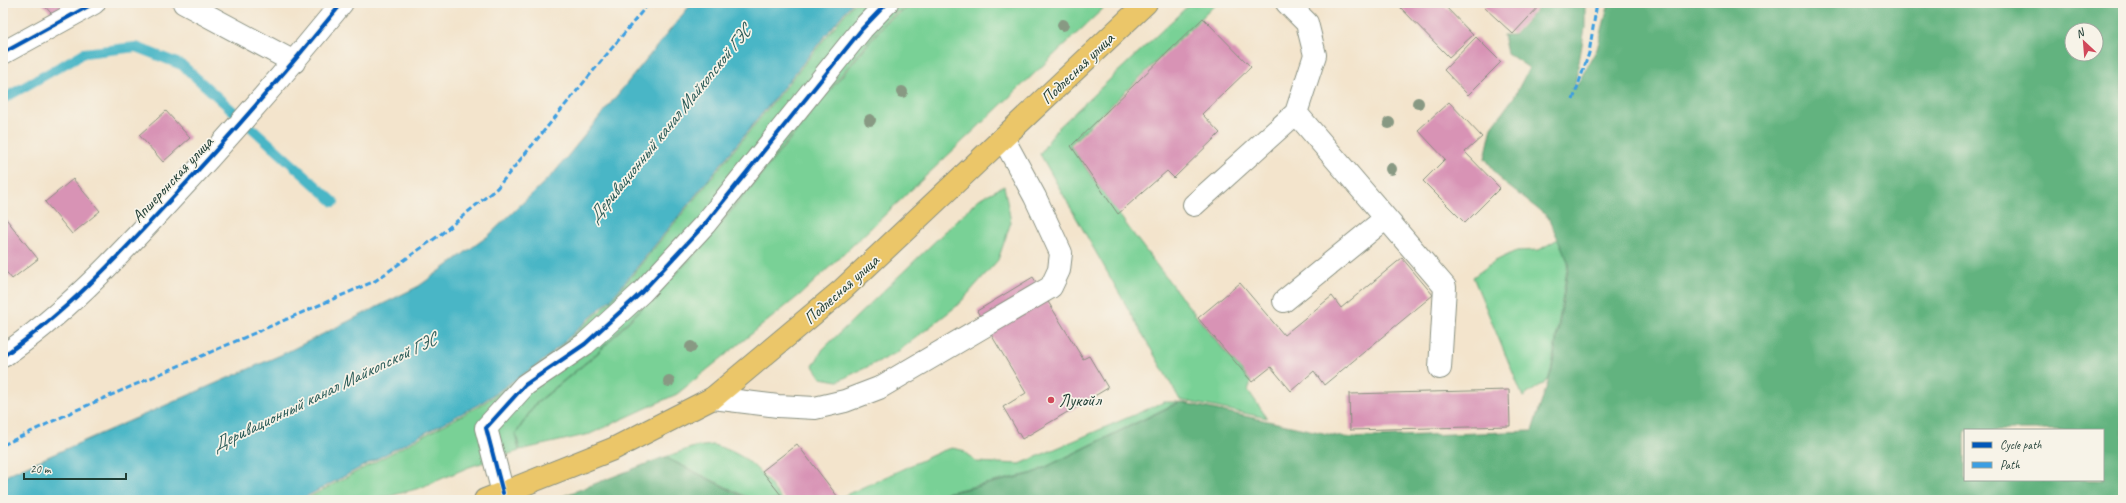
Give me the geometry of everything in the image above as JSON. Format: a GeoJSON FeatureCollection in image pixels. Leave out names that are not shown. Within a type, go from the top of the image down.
{"type":"FeatureCollection","features":[{"type":"Feature","properties":{"kind":"main road","name":"Подлесная улица"},"geometry":{"type":"LineString","coordinates":[[494,497],[613,449],[713,398],[842,290],[1146,3]]}},
{"type":"Feature","properties":{"kind":"street"},"geometry":{"type":"LineString","coordinates":[[3,53],[94,3]]}},
{"type":"Feature","properties":{"kind":"street"},"geometry":{"type":"LineString","coordinates":[[184,3],[294,62]]}},
{"type":"Feature","properties":{"kind":"street","name":"Апшеронская улица"},"geometry":{"type":"LineString","coordinates":[[3,356],[105,270],[205,164],[294,62],[342,3]]}},
{"type":"Feature","properties":{"kind":"street"},"geometry":{"type":"LineString","coordinates":[[494,497],[486,428],[525,385],[585,344],[642,292],[705,224],[862,29],[887,3]]}},
{"type":"Feature","properties":{"kind":"street"},"geometry":{"type":"LineString","coordinates":[[1194,205],[1296,113],[1315,55],[1307,23],[1287,3]]}},
{"type":"Feature","properties":{"kind":"street"},"geometry":{"type":"LineString","coordinates":[[1296,113],[1445,287],[1440,368]]}},
{"type":"Feature","properties":{"kind":"street"},"geometry":{"type":"LineString","coordinates":[[713,398],[778,406],[815,408],[845,401],[879,388],[1050,287],[1059,270],[1061,252],[1035,197],[1003,138]]}},
{"type":"Feature","properties":{"kind":"street"},"geometry":{"type":"LineString","coordinates":[[1284,301],[1386,218]]}},
{"type":"Feature","properties":{"kind":"green space"},"geometry":{"type":"Polygon","coordinates":[[[854,3],[912,3],[887,19],[701,246],[597,353],[535,404],[515,434],[519,451],[469,467],[420,488],[390,496],[357,500],[304,500],[481,405],[543,363],[612,300],[854,3]]]}},
{"type":"Feature","properties":{"kind":"green space"},"geometry":{"type":"Polygon","coordinates":[[[915,3],[1109,3],[801,294],[677,394],[590,434],[520,450],[516,434],[535,405],[597,354],[701,248],[887,21],[915,3]]]}},
{"type":"Feature","properties":{"kind":"green space"},"geometry":{"type":"Polygon","coordinates":[[[1191,3],[1217,3],[1070,145],[1157,266],[1251,382],[1248,390],[1267,418],[1180,400],[1040,154],[1056,130],[1191,3]]]}},
{"type":"Feature","properties":{"kind":"green space"},"geometry":{"type":"Polygon","coordinates":[[[1543,3],[1585,3],[1585,28],[1574,90],[1597,49],[1609,3],[2123,3],[2123,500],[918,500],[1032,474],[1180,402],[1346,438],[1532,431],[1552,370],[1569,263],[1548,217],[1503,182],[1485,158],[1492,127],[1514,97],[1529,68],[1507,53],[1503,35],[1514,35],[1543,3]]]}},
{"type":"Feature","properties":{"kind":"green space"},"geometry":{"type":"Polygon","coordinates":[[[1004,186],[1011,222],[998,260],[958,305],[896,353],[838,381],[821,378],[813,366],[823,349],[979,199],[1004,186]]]}},
{"type":"Feature","properties":{"kind":"green space"},"geometry":{"type":"Polygon","coordinates":[[[1558,239],[1568,262],[1551,370],[1548,380],[1523,397],[1473,277],[1495,261],[1516,251],[1539,250],[1558,239]]]}},
{"type":"Feature","properties":{"kind":"green space"},"geometry":{"type":"Polygon","coordinates":[[[1164,402],[1178,402],[1033,473],[913,500],[835,500],[942,451],[952,448],[962,450],[976,462],[1020,464],[1164,402]]]}},
{"type":"Feature","properties":{"kind":"green space"},"geometry":{"type":"Polygon","coordinates":[[[713,445],[736,454],[753,465],[782,500],[753,500],[665,457],[694,447],[713,445]]]}},
{"type":"Feature","properties":{"kind":"green space"},"geometry":{"type":"Polygon","coordinates":[[[664,457],[750,500],[553,500],[664,457]]]}},
{"type":"Feature","properties":{"kind":"water","name":"Деривационный канал Майкопской ГЭС"},"geometry":{"type":"Polygon","coordinates":[[[692,3],[852,3],[612,298],[543,361],[481,403],[300,500],[3,500],[3,478],[13,472],[283,354],[419,286],[488,236],[554,173],[692,3]]]}},
{"type":"Feature","properties":{"kind":"building"},"geometry":{"type":"Polygon","coordinates":[[[42,3],[79,3],[59,22],[42,3]]]}},
{"type":"Feature","properties":{"kind":"building"},"geometry":{"type":"Polygon","coordinates":[[[1396,3],[1442,3],[1473,35],[1449,57],[1396,3]]]}},
{"type":"Feature","properties":{"kind":"building"},"geometry":{"type":"Polygon","coordinates":[[[1488,3],[1542,3],[1513,34],[1484,7],[1488,3]]]}},
{"type":"Feature","properties":{"kind":"building"},"geometry":{"type":"Polygon","coordinates":[[[1203,18],[1251,67],[1202,114],[1220,133],[1174,178],[1167,171],[1118,214],[1071,146],[1203,18]]]}},
{"type":"Feature","properties":{"kind":"building"},"geometry":{"type":"Polygon","coordinates":[[[1476,37],[1501,62],[1468,95],[1444,70],[1476,37]]]}},
{"type":"Feature","properties":{"kind":"building"},"geometry":{"type":"Polygon","coordinates":[[[1449,102],[1482,137],[1465,152],[1500,188],[1465,223],[1423,181],[1445,159],[1418,130],[1449,102]]]}},
{"type":"Feature","properties":{"kind":"building"},"geometry":{"type":"Polygon","coordinates":[[[166,111],[190,138],[163,162],[139,135],[166,111]]]}},
{"type":"Feature","properties":{"kind":"building"},"geometry":{"type":"Polygon","coordinates":[[[73,179],[100,211],[72,234],[45,202],[73,179]]]}},
{"type":"Feature","properties":{"kind":"building"},"geometry":{"type":"Polygon","coordinates":[[[3,215],[38,259],[12,279],[3,268],[3,215]]]}},
{"type":"Feature","properties":{"kind":"building"},"geometry":{"type":"Polygon","coordinates":[[[1402,258],[1433,295],[1324,385],[1314,371],[1291,391],[1271,367],[1252,382],[1198,318],[1240,283],[1284,335],[1332,296],[1341,308],[1402,258]]]}},
{"type":"Feature","properties":{"kind":"building"},"geometry":{"type":"Polygon","coordinates":[[[1033,277],[1083,359],[1089,356],[1108,388],[1022,439],[1003,407],[1026,393],[977,311],[1033,277]]]}},
{"type":"Feature","properties":{"kind":"building"},"geometry":{"type":"Polygon","coordinates":[[[1509,390],[1510,426],[1350,430],[1349,394],[1509,390]]]}},
{"type":"Feature","properties":{"kind":"building"},"geometry":{"type":"Polygon","coordinates":[[[797,444],[838,497],[833,500],[785,500],[762,471],[797,444]]]}},
{"type":"Feature","properties":{"kind":"waterway"},"geometry":{"type":"LineString","coordinates":[[3,99],[84,53],[136,47],[182,65],[334,202]]}},
{"type":"Feature","properties":{"kind":"marked path"},"geometry":{"type":"LineString","coordinates":[[3,445],[72,412],[375,281],[441,234],[497,188],[649,3]]}},
{"type":"Feature","properties":{"kind":"marked path"},"geometry":{"type":"LineString","coordinates":[[1573,100],[1589,53],[1597,3]]}},
{"type":"Feature","properties":{"kind":"cycle path"},"geometry":{"type":"LineString","coordinates":[[3,53],[94,3]]}},
{"type":"Feature","properties":{"kind":"cycle path"},"geometry":{"type":"LineString","coordinates":[[3,356],[67,305],[126,248],[232,133],[342,3]]}},
{"type":"Feature","properties":{"kind":"cycle path"},"geometry":{"type":"LineString","coordinates":[[503,493],[486,428],[525,385],[585,344],[642,292],[705,224],[862,29],[887,3]]}},
{"type":"Feature","properties":{"kind":"place","name":"Лукойл"},"geometry":{"type":"Point","coordinates":[1051,400]}}]}
